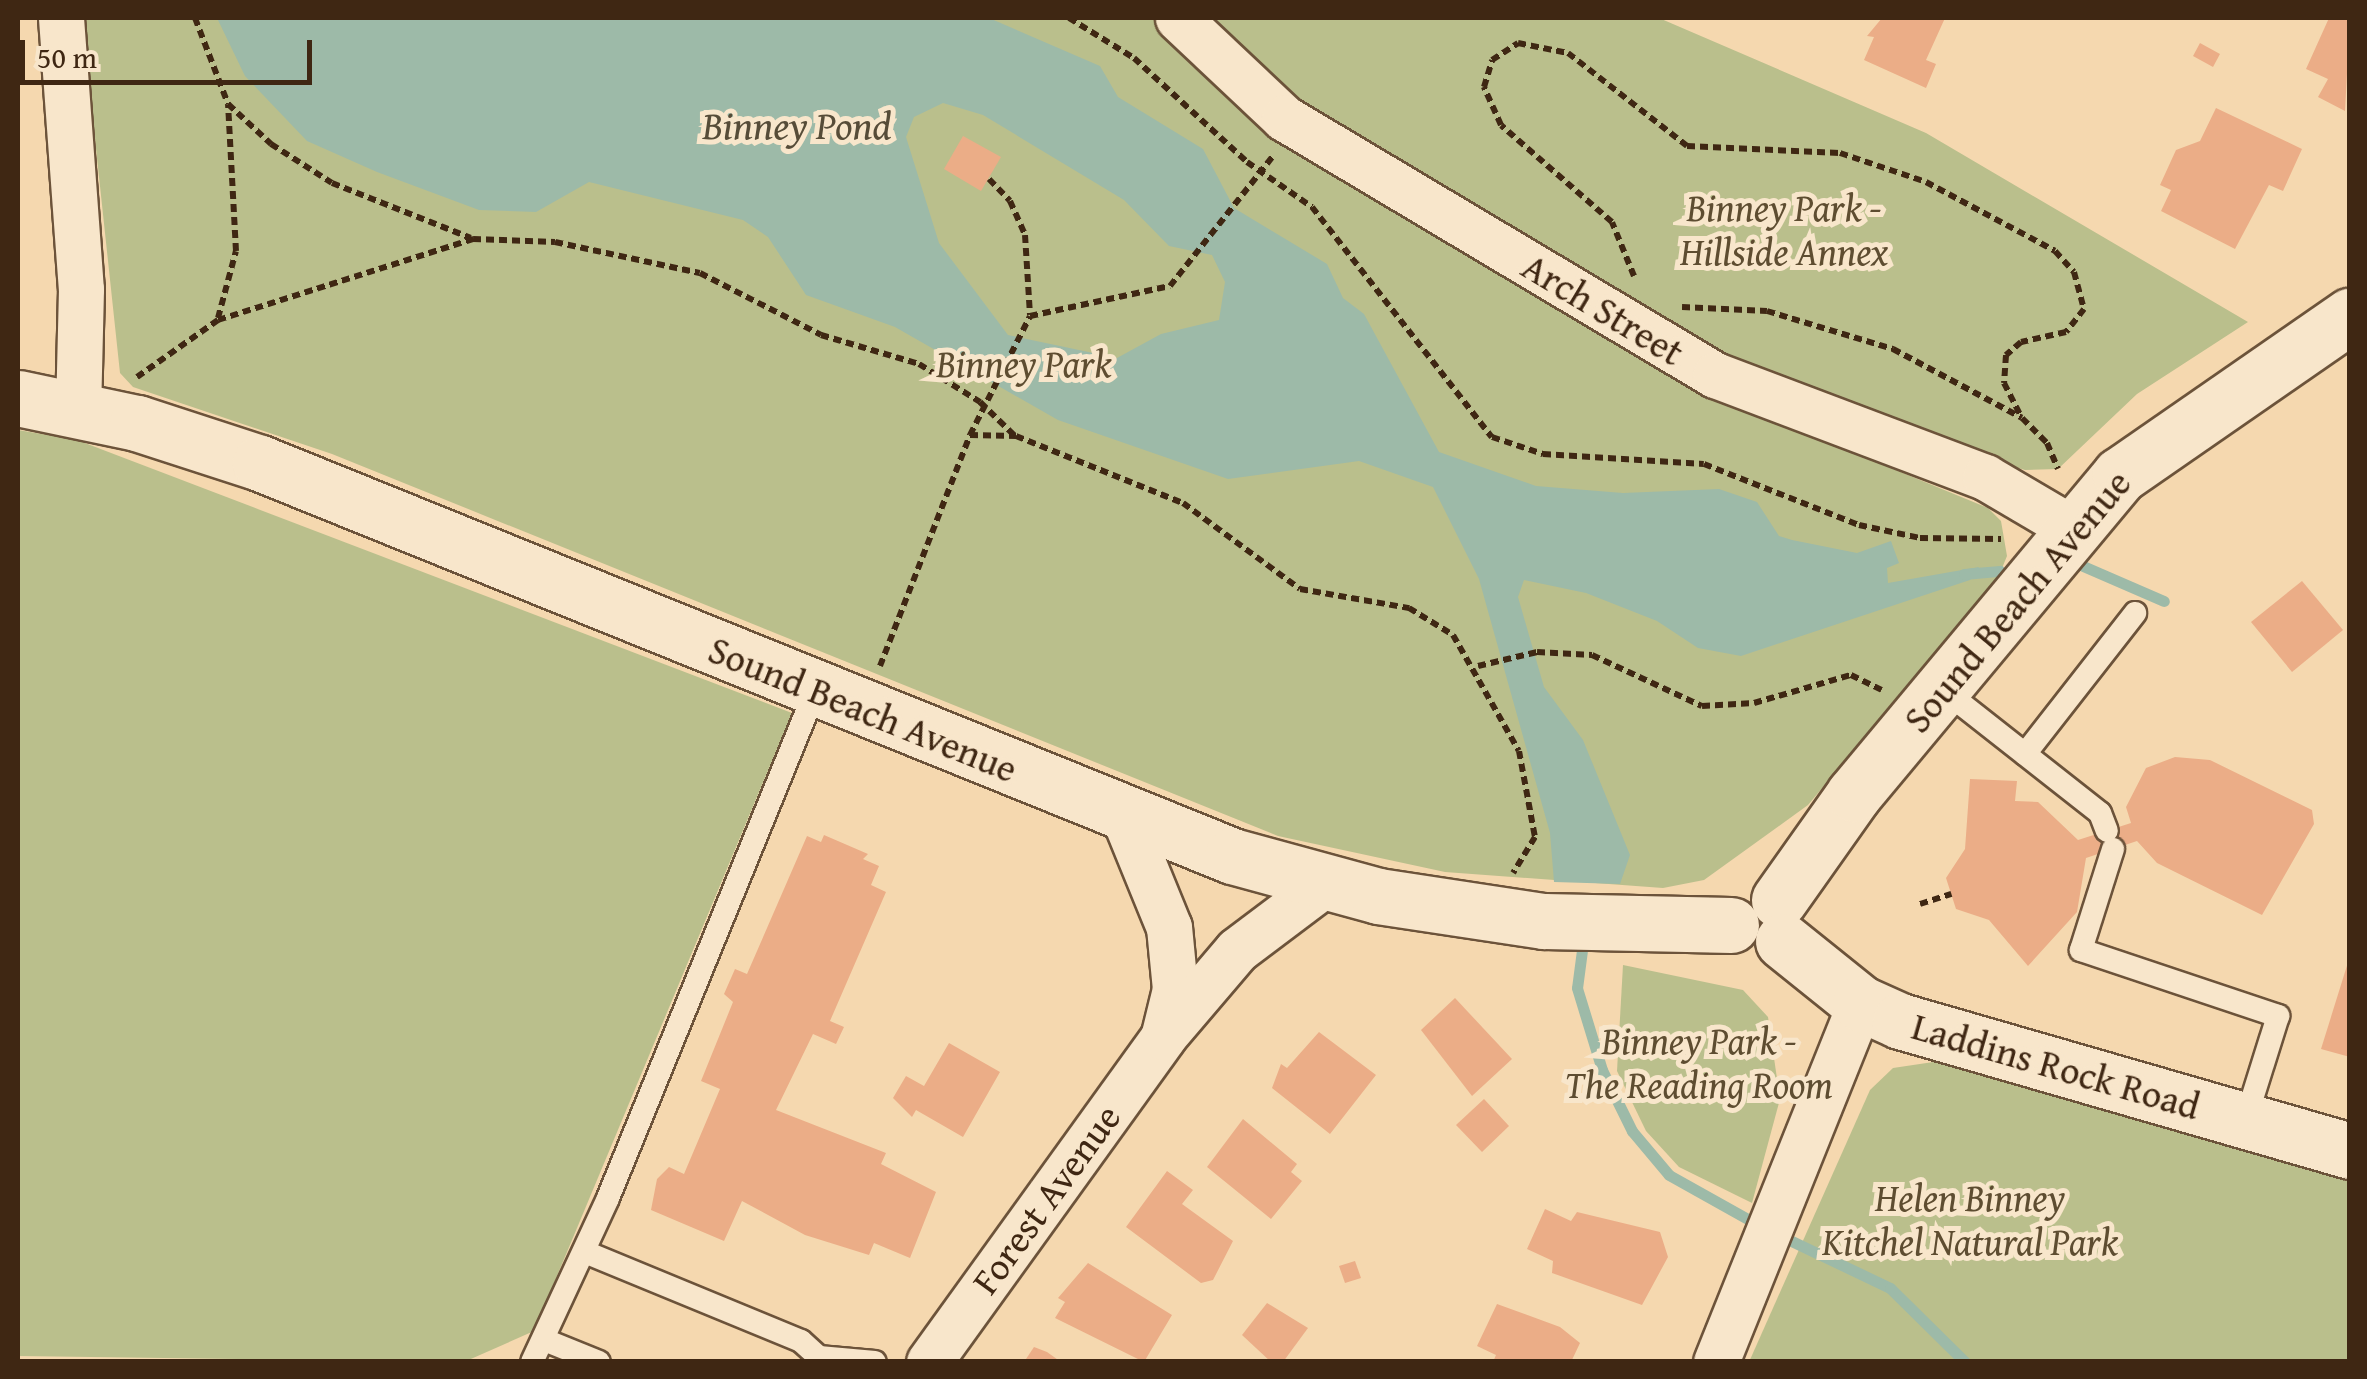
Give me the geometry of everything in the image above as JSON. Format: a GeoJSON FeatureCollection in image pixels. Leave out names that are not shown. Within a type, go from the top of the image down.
{"type":"FeatureCollection","features":[{"type":"Feature","properties":{"kind":"street"},"geometry":{"type":"LineString","coordinates":[[62,18],[81,289],[78,408]]}},
{"type":"Feature","properties":{"kind":"street","name":"Arch Street"},"geometry":{"type":"LineString","coordinates":[[1178,18],[1284,118],[1715,375],[1986,477],[2070,527]]}},
{"type":"Feature","properties":{"kind":"street","name":"Sound Beach Avenue"},"geometry":{"type":"LineString","coordinates":[[18,398],[78,408],[260,463],[1124,817],[1326,883],[1544,921],[1628,929],[1731,926],[1746,896],[1781,920],[1916,692],[2070,527],[2149,451],[2350,316]]}},
{"type":"Feature","properties":{"kind":"street","name":"Forest Avenue"},"geometry":{"type":"LineString","coordinates":[[1124,817],[1170,927],[1174,989],[1163,1037]]}},
{"type":"Feature","properties":{"kind":"street","name":"Forest Avenue"},"geometry":{"type":"LineString","coordinates":[[929,1362],[1163,1037],[1237,950],[1326,883]]}},
{"type":"Feature","properties":{"kind":"street","name":"Laddins Rock Road"},"geometry":{"type":"LineString","coordinates":[[1781,920],[1860,1003],[2350,1151]]}},
{"type":"Feature","properties":{"kind":"street"},"geometry":{"type":"LineString","coordinates":[[1716,1362],[1783,1209],[1860,1003]]}},
{"type":"Feature","properties":{"kind":"lane"},"geometry":{"type":"LineString","coordinates":[[2025,754],[2135,612]]}},
{"type":"Feature","properties":{"kind":"lane"},"geometry":{"type":"LineString","coordinates":[[532,1362],[547,1341],[585,1252],[816,690]]}},
{"type":"Feature","properties":{"kind":"lane"},"geometry":{"type":"LineString","coordinates":[[1916,692],[2025,754],[2100,813],[2110,840],[2081,950],[2278,1016],[2245,1121]]}},
{"type":"Feature","properties":{"kind":"lane"},"geometry":{"type":"LineString","coordinates":[[585,1252],[801,1341],[817,1359],[875,1362]]}},
{"type":"Feature","properties":{"kind":"lane"},"geometry":{"type":"LineString","coordinates":[[547,1341],[600,1362]]}},
{"type":"Feature","properties":{"kind":"path"},"geometry":{"type":"LineString","coordinates":[[195,18],[228,104],[236,251],[218,320]]}},
{"type":"Feature","properties":{"kind":"path"},"geometry":{"type":"LineString","coordinates":[[1068,18],[1134,58],[1247,162],[1312,206],[1492,437],[1543,454],[1704,464],[1859,525],[1920,538],[2002,540]]}},
{"type":"Feature","properties":{"kind":"path"},"geometry":{"type":"LineString","coordinates":[[1638,290],[1612,222],[1496,114],[1484,87],[1492,60],[1518,43],[1568,53],[1687,146],[1840,153],[1926,182],[2055,250],[2074,272],[2084,309],[2066,332],[2021,342],[2006,355],[2004,382],[2022,418]]}},
{"type":"Feature","properties":{"kind":"path"},"geometry":{"type":"LineString","coordinates":[[228,104],[297,164],[473,239],[608,249],[700,273],[821,335],[919,364],[980,402],[1016,436]]}},
{"type":"Feature","properties":{"kind":"path"},"geometry":{"type":"LineString","coordinates":[[875,678],[980,402],[1030,316],[1025,235],[1010,201],[989,179]]}},
{"type":"Feature","properties":{"kind":"path"},"geometry":{"type":"LineString","coordinates":[[1030,316],[1159,293],[1196,258],[1244,192]]}},
{"type":"Feature","properties":{"kind":"path"},"geometry":{"type":"LineString","coordinates":[[128,382],[218,320],[473,239]]}},
{"type":"Feature","properties":{"kind":"path"},"geometry":{"type":"LineString","coordinates":[[1665,308],[1815,320],[1937,369],[2022,418],[2047,443],[2058,469]]}},
{"type":"Feature","properties":{"kind":"path"},"geometry":{"type":"LineString","coordinates":[[970,435],[1016,436],[1183,502],[1300,590],[1425,614],[1477,666],[1519,751],[1535,837],[1510,878]]}},
{"type":"Feature","properties":{"kind":"path"},"geometry":{"type":"LineString","coordinates":[[1477,666],[1537,652],[1592,655],[1702,706],[1754,703],[1850,675],[1916,692]]}},
{"type":"Feature","properties":{"kind":"path"},"geometry":{"type":"LineString","coordinates":[[1920,904],[1950,894]]}},
{"type":"Feature","properties":{"kind":"green space","name":"Binney Park"},"geometry":{"type":"Polygon","coordinates":[[[82,18],[1162,18],[1716,396],[1988,508],[2001,521],[2007,556],[1998,578],[1808,805],[1704,880],[1663,888],[1445,872],[1278,836],[332,454],[133,387],[120,373],[82,18]]]}},
{"type":"Feature","properties":{"kind":"green space","name":"Binney Park - Hillside Annex"},"geometry":{"type":"Polygon","coordinates":[[[1208,18],[1659,18],[1926,133],[2248,322],[2137,394],[2058,469],[2025,470],[1879,425],[1725,363],[1295,110],[1208,18]]]}},
{"type":"Feature","properties":{"kind":"green space"},"geometry":{"type":"Polygon","coordinates":[[[18,430],[77,440],[792,713],[534,1331],[464,1362],[18,1356],[18,430]]]}},
{"type":"Feature","properties":{"kind":"green space","name":"Binney Park - The Reading Room"},"geometry":{"type":"Polygon","coordinates":[[[1623,965],[1743,990],[1768,1017],[1780,1099],[1752,1203],[1679,1167],[1646,1131],[1617,1071],[1623,965]]]}},
{"type":"Feature","properties":{"kind":"green space","name":"Helen Binney Kitchel Natural Park"},"geometry":{"type":"Polygon","coordinates":[[[1940,1061],[2349,1168],[2349,1361],[1749,1362],[1870,1090],[1893,1068],[1940,1061]]]}},
{"type":"Feature","properties":{"kind":"water","name":"Binney Pond"},"geometry":{"type":"Polygon","coordinates":[[[217,18],[989,18],[1100,66],[1118,97],[1203,149],[1234,208],[1327,264],[1343,298],[1364,314],[1439,452],[1536,486],[1623,493],[1719,489],[1757,502],[1779,536],[1792,540],[1857,553],[1891,541],[1899,563],[1887,568],[1888,583],[1979,567],[1970,580],[1741,656],[1698,648],[1657,621],[1586,593],[1524,580],[1518,597],[1544,687],[1583,740],[1630,855],[1620,884],[1554,882],[1550,833],[1479,579],[1433,487],[1359,461],[1228,479],[1058,420],[895,327],[806,295],[768,237],[743,220],[589,182],[536,212],[479,210],[307,141],[245,76],[217,18]],[[943,103],[914,117],[906,137],[939,243],[1008,335],[1117,358],[1161,334],[1219,320],[1225,282],[1212,255],[1169,246],[1124,200],[983,115],[943,103]]]}},
{"type":"Feature","properties":{"kind":"building"},"geometry":{"type":"Polygon","coordinates":[[[1882,18],[1945,18],[1926,60],[1936,64],[1926,88],[1864,60],[1874,37],[1867,36],[1882,18]]]}},
{"type":"Feature","properties":{"kind":"building"},"geometry":{"type":"Polygon","coordinates":[[[2329,18],[2350,18],[2345,111],[2318,97],[2328,79],[2306,69],[2329,18]]]}},
{"type":"Feature","properties":{"kind":"building"},"geometry":{"type":"Polygon","coordinates":[[[2200,43],[2220,54],[2213,67],[2193,56],[2200,43]]]}},
{"type":"Feature","properties":{"kind":"building"},"geometry":{"type":"Polygon","coordinates":[[[2216,108],[2302,149],[2283,191],[2269,185],[2235,249],[2161,211],[2171,190],[2160,185],[2176,150],[2200,141],[2216,108]]]}},
{"type":"Feature","properties":{"kind":"building"},"geometry":{"type":"Polygon","coordinates":[[[963,136],[1001,157],[981,191],[944,169],[963,136]]]}},
{"type":"Feature","properties":{"kind":"building"},"geometry":{"type":"Polygon","coordinates":[[[2302,581],[2343,630],[2292,672],[2251,622],[2302,581]]]}},
{"type":"Feature","properties":{"kind":"building"},"geometry":{"type":"Polygon","coordinates":[[[2175,757],[2210,760],[2312,810],[2314,824],[2262,915],[2157,863],[2137,841],[2086,858],[2077,912],[2028,966],[1989,920],[1956,909],[1946,878],[1965,849],[1970,779],[2017,781],[2015,801],[2038,802],[2078,840],[2131,823],[2126,807],[2146,768],[2175,757]]]}},
{"type":"Feature","properties":{"kind":"building"},"geometry":{"type":"Polygon","coordinates":[[[824,835],[868,854],[863,859],[879,866],[871,885],[886,892],[830,1021],[844,1027],[836,1044],[813,1034],[776,1110],[886,1153],[881,1164],[936,1192],[910,1258],[874,1243],[869,1255],[805,1235],[742,1201],[724,1241],[651,1210],[657,1179],[669,1167],[684,1174],[720,1089],[701,1081],[733,1002],[724,994],[735,969],[747,974],[807,836],[821,842],[824,835]]]}},
{"type":"Feature","properties":{"kind":"building"},"geometry":{"type":"Polygon","coordinates":[[[2350,956],[2350,1057],[2321,1049],[2350,956]]]}},
{"type":"Feature","properties":{"kind":"building"},"geometry":{"type":"Polygon","coordinates":[[[1455,998],[1512,1059],[1472,1096],[1421,1030],[1455,998]]]}},
{"type":"Feature","properties":{"kind":"building"},"geometry":{"type":"Polygon","coordinates":[[[1319,1032],[1376,1075],[1330,1134],[1272,1088],[1281,1064],[1287,1068],[1319,1032]]]}},
{"type":"Feature","properties":{"kind":"building"},"geometry":{"type":"Polygon","coordinates":[[[949,1043],[1000,1072],[963,1137],[916,1110],[912,1117],[893,1098],[906,1076],[924,1086],[949,1043]]]}},
{"type":"Feature","properties":{"kind":"building"},"geometry":{"type":"Polygon","coordinates":[[[1484,1099],[1509,1126],[1482,1152],[1456,1125],[1484,1099]]]}},
{"type":"Feature","properties":{"kind":"building"},"geometry":{"type":"Polygon","coordinates":[[[1243,1119],[1297,1164],[1291,1172],[1302,1181],[1271,1219],[1207,1167],[1243,1119]]]}},
{"type":"Feature","properties":{"kind":"building"},"geometry":{"type":"Polygon","coordinates":[[[1167,1171],[1193,1190],[1182,1204],[1233,1241],[1213,1280],[1201,1283],[1126,1227],[1167,1171]]]}},
{"type":"Feature","properties":{"kind":"building"},"geometry":{"type":"Polygon","coordinates":[[[1545,1209],[1571,1221],[1577,1212],[1660,1232],[1668,1257],[1642,1305],[1552,1273],[1553,1261],[1527,1249],[1545,1209]]]}},
{"type":"Feature","properties":{"kind":"building"},"geometry":{"type":"Polygon","coordinates":[[[1355,1261],[1361,1278],[1345,1283],[1339,1266],[1355,1261]]]}},
{"type":"Feature","properties":{"kind":"building"},"geometry":{"type":"Polygon","coordinates":[[[1088,1263],[1172,1315],[1144,1362],[1055,1318],[1065,1302],[1058,1298],[1088,1263]]]}},
{"type":"Feature","properties":{"kind":"building"},"geometry":{"type":"Polygon","coordinates":[[[1267,1303],[1308,1328],[1283,1362],[1271,1362],[1242,1335],[1267,1303]]]}},
{"type":"Feature","properties":{"kind":"building"},"geometry":{"type":"Polygon","coordinates":[[[1497,1304],[1560,1327],[1580,1343],[1571,1362],[1493,1362],[1496,1355],[1477,1346],[1497,1304]]]}},
{"type":"Feature","properties":{"kind":"building"},"geometry":{"type":"Polygon","coordinates":[[[1034,1347],[1047,1352],[1061,1362],[1024,1362],[1034,1347]]]}},
{"type":"Feature","properties":{"kind":"waterway"},"geometry":{"type":"LineString","coordinates":[[2083,566],[2164,601]]}},
{"type":"Feature","properties":{"kind":"waterway"},"geometry":{"type":"LineString","coordinates":[[1964,574],[2000,571]]}},
{"type":"Feature","properties":{"kind":"waterway"},"geometry":{"type":"LineString","coordinates":[[1584,935],[1577,988],[1602,1070],[1632,1131],[1669,1175],[1762,1227]]}},
{"type":"Feature","properties":{"kind":"waterway"},"geometry":{"type":"LineString","coordinates":[[1779,1235],[1890,1288],[1965,1362]]}}]}
